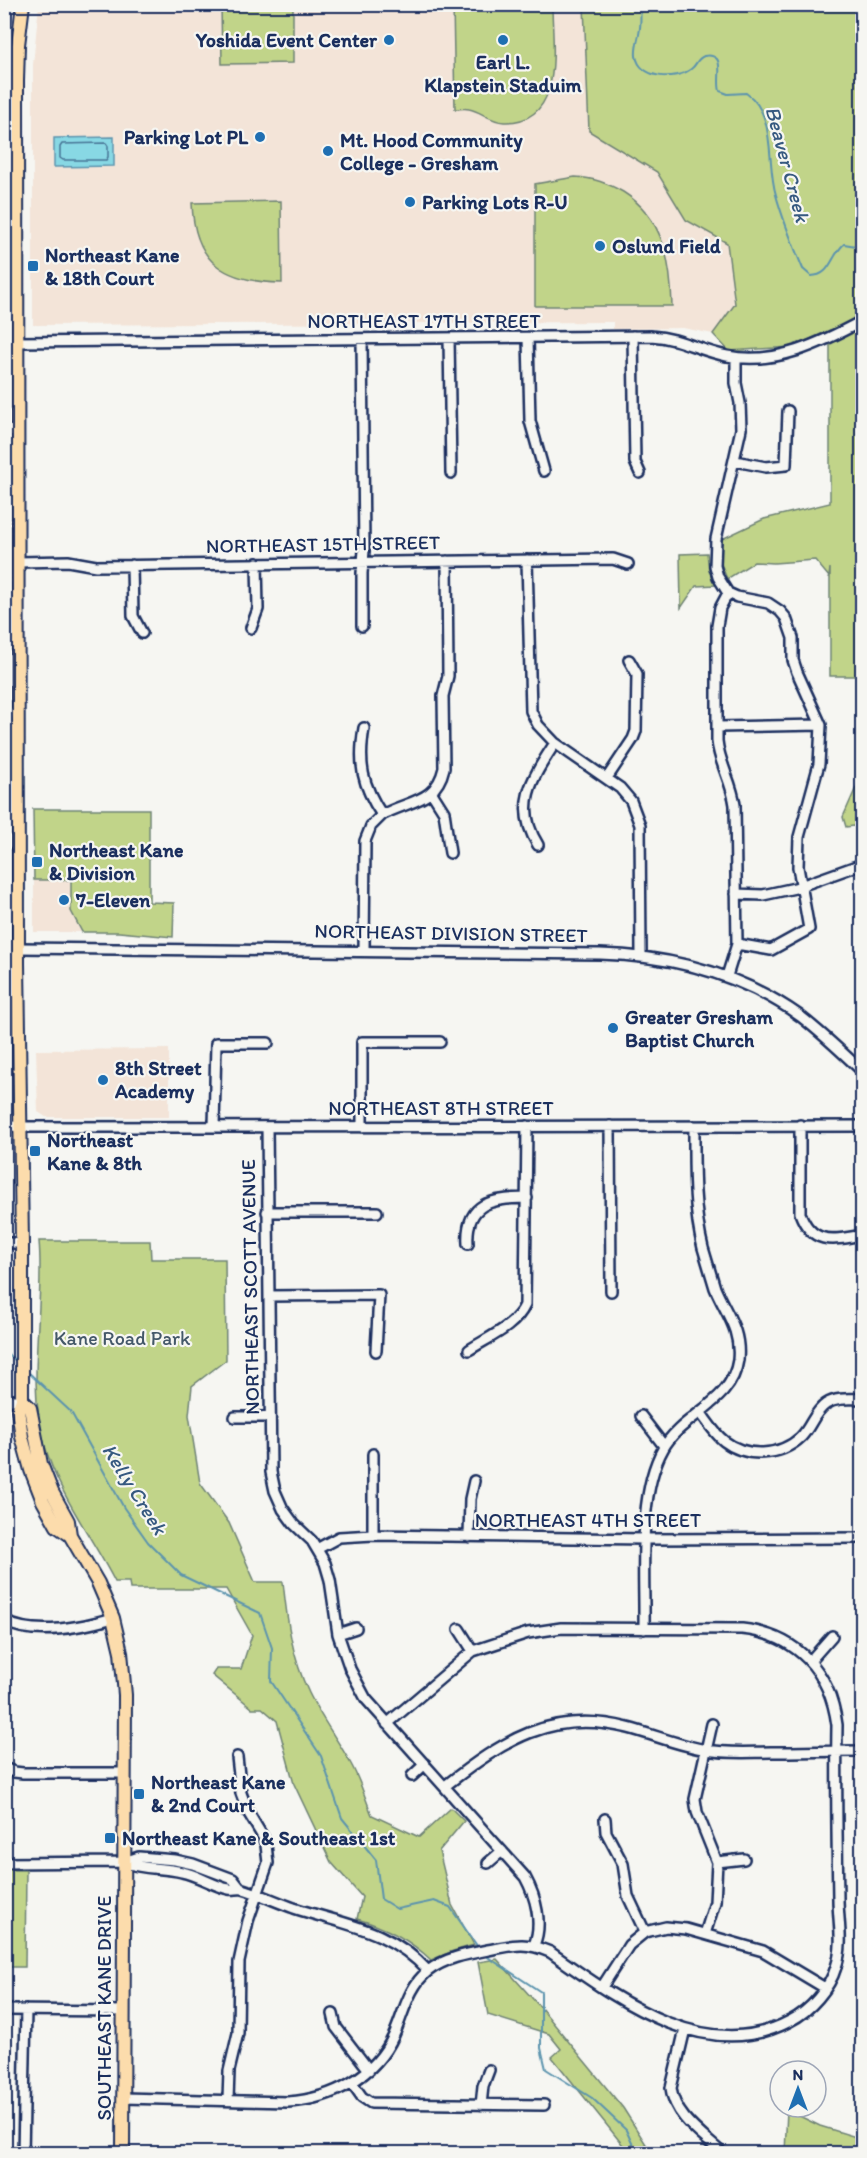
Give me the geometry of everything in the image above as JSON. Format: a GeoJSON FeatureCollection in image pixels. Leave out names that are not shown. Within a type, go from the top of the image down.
{"type":"FeatureCollection","features":[{"type":"Feature","properties":{"kind":"main road","name":"SOUTHEAST KANE DRIVE"},"geometry":{"type":"LineString","coordinates":[[23,4],[17,59],[11,259],[17,342],[11,430],[18,562],[18,948],[22,1243],[22,1400],[18,1410],[22,1437],[31,1470],[43,1501],[57,1526],[70,1535],[98,1583],[113,1618],[123,1668],[123,2154]]}},
{"type":"Feature","properties":{"kind":"main road","name":"NORTHEAST DIVISION STREET"},"geometry":{"type":"LineString","coordinates":[[4,948],[18,948]]}},
{"type":"Feature","properties":{"kind":"street","name":"NORTHEAST 17TH STREET"},"geometry":{"type":"LineString","coordinates":[[17,342],[633,336],[672,338],[717,354],[736,358],[759,358],[803,349],[862,321]]}},
{"type":"Feature","properties":{"kind":"street"},"geometry":{"type":"LineString","coordinates":[[633,336],[634,462],[640,473]]}},
{"type":"Feature","properties":{"kind":"street"},"geometry":{"type":"LineString","coordinates":[[449,338],[451,473]]}},
{"type":"Feature","properties":{"kind":"street"},"geometry":{"type":"LineString","coordinates":[[528,338],[530,421],[544,471]]}},
{"type":"Feature","properties":{"kind":"street"},"geometry":{"type":"LineString","coordinates":[[362,339],[362,626]]}},
{"type":"Feature","properties":{"kind":"street"},"geometry":{"type":"LineString","coordinates":[[736,358],[736,383],[742,417],[715,553],[718,577],[729,593],[737,597],[768,603],[786,618],[793,638],[797,672],[821,725],[819,764],[799,837],[798,867],[809,929],[771,950],[737,944]]}},
{"type":"Feature","properties":{"kind":"street"},"geometry":{"type":"LineString","coordinates":[[735,461],[766,467],[786,465],[788,411]]}},
{"type":"Feature","properties":{"kind":"street","name":"NORTHEAST 15TH STREET"},"geometry":{"type":"LineString","coordinates":[[18,562],[68,561],[96,566],[613,559],[628,564]]}},
{"type":"Feature","properties":{"kind":"street"},"geometry":{"type":"LineString","coordinates":[[527,560],[531,711],[538,725],[555,743],[607,778],[631,801],[640,825],[641,955]]}},
{"type":"Feature","properties":{"kind":"street"},"geometry":{"type":"LineString","coordinates":[[364,951],[365,841],[371,826],[382,815],[432,793],[442,777],[444,768],[443,696],[448,676],[447,561]]}},
{"type":"Feature","properties":{"kind":"street"},"geometry":{"type":"LineString","coordinates":[[251,628],[258,609],[257,563]]}},
{"type":"Feature","properties":{"kind":"street"},"geometry":{"type":"LineString","coordinates":[[132,565],[134,616],[142,633]]}},
{"type":"Feature","properties":{"kind":"street"},"geometry":{"type":"LineString","coordinates":[[727,976],[737,944],[735,805],[733,792],[718,754],[717,626],[720,608],[729,593]]}},
{"type":"Feature","properties":{"kind":"street"},"geometry":{"type":"LineString","coordinates":[[607,778],[633,739],[636,730],[637,674],[629,660]]}},
{"type":"Feature","properties":{"kind":"street"},"geometry":{"type":"LineString","coordinates":[[4,713],[18,713]]}},
{"type":"Feature","properties":{"kind":"street"},"geometry":{"type":"LineString","coordinates":[[718,727],[821,725]]}},
{"type":"Feature","properties":{"kind":"street"},"geometry":{"type":"LineString","coordinates":[[364,728],[363,774],[367,791],[382,815]]}},
{"type":"Feature","properties":{"kind":"street"},"geometry":{"type":"LineString","coordinates":[[538,846],[530,833],[527,798],[534,776],[555,743]]}},
{"type":"Feature","properties":{"kind":"street"},"geometry":{"type":"LineString","coordinates":[[432,793],[444,812],[450,853]]}},
{"type":"Feature","properties":{"kind":"street"},"geometry":{"type":"LineString","coordinates":[[736,894],[763,895],[801,886],[862,864]]}},
{"type":"Feature","properties":{"kind":"street","name":"NORTHEAST DIVISION STREET"},"geometry":{"type":"LineString","coordinates":[[18,948],[641,955],[675,961],[727,976],[759,991],[794,1012],[823,1034],[862,1071]]}},
{"type":"Feature","properties":{"kind":"street"},"geometry":{"type":"LineString","coordinates":[[362,1127],[362,1042],[440,1042]]}},
{"type":"Feature","properties":{"kind":"street"},"geometry":{"type":"LineString","coordinates":[[214,1127],[216,1043],[268,1043]]}},
{"type":"Feature","properties":{"kind":"street","name":"NORTHEAST 8TH STREET"},"geometry":{"type":"LineString","coordinates":[[4,1125],[20,1127],[862,1126]]}},
{"type":"Feature","properties":{"kind":"street"},"geometry":{"type":"LineString","coordinates":[[801,1125],[800,1213],[803,1222],[808,1230],[825,1239],[834,1240],[862,1235]]}},
{"type":"Feature","properties":{"kind":"street"},"geometry":{"type":"LineString","coordinates":[[469,1350],[509,1326],[525,1305],[527,1126]]}},
{"type":"Feature","properties":{"kind":"street"},"geometry":{"type":"LineString","coordinates":[[610,1126],[610,1291]]}},
{"type":"Feature","properties":{"kind":"street"},"geometry":{"type":"LineString","coordinates":[[644,1629],[647,1496],[656,1463],[664,1446],[676,1432],[722,1394],[732,1380],[739,1346],[736,1329],[716,1289],[699,1231],[694,1190],[694,1126]]}},
{"type":"Feature","properties":{"kind":"street","name":"NORTHEAST SCOTT AVENUE"},"geometry":{"type":"LineString","coordinates":[[267,1127],[269,1417],[271,1472],[279,1500],[294,1524],[306,1534],[325,1563],[330,1580],[338,1634],[357,1684],[376,1712],[520,1870],[533,1893],[537,1911],[534,1945]]}},
{"type":"Feature","properties":{"kind":"street"},"geometry":{"type":"LineString","coordinates":[[468,1244],[467,1230],[470,1221],[482,1206],[501,1198],[527,1198]]}},
{"type":"Feature","properties":{"kind":"street"},"geometry":{"type":"LineString","coordinates":[[267,1212],[377,1212]]}},
{"type":"Feature","properties":{"kind":"street"},"geometry":{"type":"LineString","coordinates":[[4,1243],[22,1243]]}},
{"type":"Feature","properties":{"kind":"street"},"geometry":{"type":"LineString","coordinates":[[269,1296],[379,1295],[376,1351]]}},
{"type":"Feature","properties":{"kind":"street"},"geometry":{"type":"LineString","coordinates":[[700,1412],[726,1442],[742,1451],[760,1454],[778,1451],[794,1443],[807,1430],[816,1414],[828,1403],[845,1398],[862,1400]]}},
{"type":"Feature","properties":{"kind":"street"},"geometry":{"type":"LineString","coordinates":[[4,1400],[22,1400]]}},
{"type":"Feature","properties":{"kind":"street"},"geometry":{"type":"LineString","coordinates":[[641,1416],[664,1446]]}},
{"type":"Feature","properties":{"kind":"street"},"geometry":{"type":"LineString","coordinates":[[236,1417],[269,1417]]}},
{"type":"Feature","properties":{"kind":"street"},"geometry":{"type":"LineString","coordinates":[[373,1535],[374,1454]]}},
{"type":"Feature","properties":{"kind":"street"},"geometry":{"type":"LineString","coordinates":[[470,1537],[470,1499],[474,1481]]}},
{"type":"Feature","properties":{"kind":"street","name":"NORTHEAST 4TH STREET"},"geometry":{"type":"LineString","coordinates":[[317,1549],[339,1537],[373,1535],[645,1539],[862,1538]]}},
{"type":"Feature","properties":{"kind":"street"},"geometry":{"type":"LineString","coordinates":[[4,1621],[20,1627],[69,1628],[113,1618]]}},
{"type":"Feature","properties":{"kind":"street"},"geometry":{"type":"LineString","coordinates":[[338,1634],[356,1628]]}},
{"type":"Feature","properties":{"kind":"street"},"geometry":{"type":"LineString","coordinates":[[123,2098],[301,2101],[323,2097],[352,2083],[369,2070],[387,2048],[406,2000],[428,1971],[452,1958],[519,1944],[534,1945],[550,1952],[638,2011],[661,2022],[685,2029],[718,2034],[760,2034],[797,2018],[810,2008],[825,1988],[836,1968],[840,1944],[837,1725],[834,1707],[827,1690],[810,1660],[786,1642],[752,1630],[561,1628],[539,1631],[507,1638],[473,1651],[387,1724]]}},
{"type":"Feature","properties":{"kind":"street"},"geometry":{"type":"LineString","coordinates":[[459,1629],[473,1651]]}},
{"type":"Feature","properties":{"kind":"street"},"geometry":{"type":"LineString","coordinates":[[810,1660],[832,1636]]}},
{"type":"Feature","properties":{"kind":"street"},"geometry":{"type":"LineString","coordinates":[[445,1786],[505,1743],[528,1732],[579,1721],[608,1724],[707,1750],[728,1753],[862,1751]]}},
{"type":"Feature","properties":{"kind":"street"},"geometry":{"type":"LineString","coordinates":[[705,1934],[715,1902],[717,1862],[697,1812],[695,1799],[712,1724]]}},
{"type":"Feature","properties":{"kind":"street"},"geometry":{"type":"LineString","coordinates":[[228,2100],[229,2071],[237,2033],[239,1962],[248,1921],[266,1872],[268,1854],[263,1837],[244,1802],[239,1783],[237,1757]]}},
{"type":"Feature","properties":{"kind":"street"},"geometry":{"type":"LineString","coordinates":[[412,1776],[425,1764]]}},
{"type":"Feature","properties":{"kind":"street"},"geometry":{"type":"LineString","coordinates":[[4,1768],[22,1773],[124,1773]]}},
{"type":"Feature","properties":{"kind":"street"},"geometry":{"type":"LineString","coordinates":[[605,1820],[606,1832],[623,1864],[628,1896],[645,1932]]}},
{"type":"Feature","properties":{"kind":"street"},"geometry":{"type":"LineString","coordinates":[[488,1863],[502,1851]]}},
{"type":"Feature","properties":{"kind":"street"},"geometry":{"type":"LineString","coordinates":[[717,1862],[744,1859]]}},
{"type":"Feature","properties":{"kind":"street"},"geometry":{"type":"LineString","coordinates":[[4,1863],[124,1862],[139,1868],[180,1871],[230,1889],[240,1888],[375,1932],[409,1952],[428,1971]]}},
{"type":"Feature","properties":{"kind":"street"},"geometry":{"type":"LineString","coordinates":[[602,1987],[629,1945],[645,1932],[656,1928],[676,1927],[763,1951],[825,1988]]}},
{"type":"Feature","properties":{"kind":"street"},"geometry":{"type":"LineString","coordinates":[[4,2010],[123,2011]]}},
{"type":"Feature","properties":{"kind":"street"},"geometry":{"type":"LineString","coordinates":[[23,2154],[26,2010]]}},
{"type":"Feature","properties":{"kind":"street"},"geometry":{"type":"LineString","coordinates":[[333,2014],[336,2027],[369,2070]]}},
{"type":"Feature","properties":{"kind":"street"},"geometry":{"type":"LineString","coordinates":[[685,2029],[671,2088],[672,2097],[681,2114],[723,2154]]}},
{"type":"Feature","properties":{"kind":"street"},"geometry":{"type":"LineString","coordinates":[[760,2034],[763,2045]]}},
{"type":"Feature","properties":{"kind":"street"},"geometry":{"type":"LineString","coordinates":[[482,2105],[483,2086],[489,2070]]}},
{"type":"Feature","properties":{"kind":"street"},"geometry":{"type":"LineString","coordinates":[[352,2083],[362,2097],[371,2103],[544,2105]]}},
{"type":"Feature","properties":{"kind":"shaded area","name":"Mt. Hood Community College - Gresham"},"geometry":{"type":"Polygon","coordinates":[[[39,4],[584,5],[589,130],[657,172],[686,220],[727,242],[735,304],[713,334],[683,328],[613,329],[613,322],[33,325],[33,65],[39,4]]]}},
{"type":"Feature","properties":{"kind":"shaded area"},"geometry":{"type":"Polygon","coordinates":[[[34,880],[71,880],[71,911],[82,932],[34,932],[34,880]]]}},
{"type":"Feature","properties":{"kind":"shaded area","name":"8th Street Academy"},"geometry":{"type":"Polygon","coordinates":[[[169,1049],[169,1117],[46,1117],[38,1112],[36,1050],[169,1049]]]}},
{"type":"Feature","properties":{"kind":"shaded area"},"geometry":{"type":"Polygon","coordinates":[[[241,2146],[529,2148],[529,2153],[241,2154],[241,2146]]]}},
{"type":"Feature","properties":{"kind":"green space"},"geometry":{"type":"Polygon","coordinates":[[[221,5],[293,5],[293,63],[222,64],[221,5]]]}},
{"type":"Feature","properties":{"kind":"green space","name":"Earl L. Klapstein Staduim"},"geometry":{"type":"Polygon","coordinates":[[[453,5],[552,5],[551,79],[546,96],[538,110],[524,119],[504,122],[473,110],[455,109],[453,5]]]}},
{"type":"Feature","properties":{"kind":"green space"},"geometry":{"type":"Polygon","coordinates":[[[584,5],[862,5],[862,688],[858,676],[830,676],[830,568],[829,577],[815,560],[754,562],[727,579],[720,561],[722,539],[764,519],[830,503],[830,330],[792,347],[729,351],[713,334],[735,304],[727,243],[686,220],[657,172],[589,131],[584,5]]]}},
{"type":"Feature","properties":{"kind":"green space","name":"Oslund Field"},"geometry":{"type":"Polygon","coordinates":[[[575,177],[594,180],[623,192],[637,202],[647,214],[656,227],[667,257],[672,306],[535,306],[535,184],[575,177]]]}},
{"type":"Feature","properties":{"kind":"green space"},"geometry":{"type":"Polygon","coordinates":[[[281,201],[282,283],[245,279],[229,273],[207,255],[199,241],[194,224],[192,203],[281,201]]]}},
{"type":"Feature","properties":{"kind":"green space"},"geometry":{"type":"Polygon","coordinates":[[[707,553],[709,571],[716,585],[696,586],[681,608],[680,554],[707,553]]]}},
{"type":"Feature","properties":{"kind":"green space"},"geometry":{"type":"Polygon","coordinates":[[[862,774],[862,825],[846,827],[843,817],[862,774]]]}},
{"type":"Feature","properties":{"kind":"green space"},"geometry":{"type":"Polygon","coordinates":[[[33,809],[149,809],[149,902],[174,903],[173,937],[119,932],[82,932],[71,911],[71,880],[34,880],[33,809]]]}},
{"type":"Feature","properties":{"kind":"green space","name":"Kane Road Park"},"geometry":{"type":"Polygon","coordinates":[[[39,1241],[150,1241],[151,1259],[225,1259],[226,1360],[192,1386],[189,1415],[200,1483],[229,1523],[255,1582],[283,1582],[291,1639],[303,1680],[354,1770],[372,1815],[419,1837],[451,1808],[464,1821],[439,1851],[452,1905],[474,1945],[431,1960],[397,1935],[357,1919],[362,1897],[331,1862],[294,1784],[277,1721],[262,1708],[252,1708],[212,1675],[216,1669],[241,1669],[252,1635],[226,1589],[130,1589],[129,1582],[115,1582],[66,1497],[44,1443],[36,1393],[40,1292],[39,1241]]]}},
{"type":"Feature","properties":{"kind":"green space"},"geometry":{"type":"Polygon","coordinates":[[[5,1870],[26,1870],[25,1967],[5,1967],[5,1870]]]}},
{"type":"Feature","properties":{"kind":"green space"},"geometry":{"type":"Polygon","coordinates":[[[497,1959],[541,2008],[623,2108],[649,2149],[626,2149],[552,2057],[561,2049],[549,2034],[488,2015],[478,1962],[497,1959]]]}},
{"type":"Feature","properties":{"kind":"green space"},"geometry":{"type":"Polygon","coordinates":[[[787,2119],[806,2119],[859,2138],[862,2134],[862,2153],[785,2153],[787,2119]]]}},
{"type":"Feature","properties":{"kind":"water"},"geometry":{"type":"Polygon","coordinates":[[[114,137],[114,166],[54,167],[54,138],[114,137]]]}},
{"type":"Feature","properties":{"kind":"waterway","name":"Kelly Creek"},"geometry":{"type":"LineString","coordinates":[[44,8],[77,4]]}},
{"type":"Feature","properties":{"kind":"waterway","name":"Beaver Creek"},"geometry":{"type":"LineString","coordinates":[[641,4],[636,56],[644,69],[659,76],[676,75],[691,69],[701,57],[712,56],[718,62],[720,91],[728,94],[746,93],[756,102],[766,126],[776,195],[803,269],[811,276],[818,275],[827,269],[844,244],[862,247]]}},
{"type":"Feature","properties":{"kind":"waterway","name":"Kelly Creek"},"geometry":{"type":"LineString","coordinates":[[4,1351],[17,1362]]}},
{"type":"Feature","properties":{"kind":"waterway","name":"Kelly Creek"},"geometry":{"type":"LineString","coordinates":[[28,1372],[71,1412],[124,1508],[148,1542],[181,1575],[260,1613],[272,1648],[271,1681],[321,1756],[342,1818],[376,1860],[381,1899],[397,1909],[434,1901],[450,1907],[480,1950]]}},
{"type":"Feature","properties":{"kind":"waterway","name":"Kelly Creek"},"geometry":{"type":"LineString","coordinates":[[483,1954],[541,1992],[541,2048],[546,2069],[592,2098],[626,2130],[637,2154]]}},
{"type":"Feature","properties":{"kind":"place","name":"Yoshida Event Center"},"geometry":{"type":"Point","coordinates":[389,40]}},
{"type":"Feature","properties":{"kind":"place","name":"Earl L. Klapstein Staduim"},"geometry":{"type":"Point","coordinates":[503,40]}},
{"type":"Feature","properties":{"kind":"place","name":"Parking Lot PL"},"geometry":{"type":"Point","coordinates":[260,137]}},
{"type":"Feature","properties":{"kind":"place","name":"Mt. Hood Community College - Gresham"},"geometry":{"type":"Point","coordinates":[328,151]}},
{"type":"Feature","properties":{"kind":"place","name":"Parking Lots R-U"},"geometry":{"type":"Point","coordinates":[410,202]}},
{"type":"Feature","properties":{"kind":"place","name":"Oslund Field"},"geometry":{"type":"Point","coordinates":[600,246]}},
{"type":"Feature","properties":{"kind":"place","name":"Northeast Kane & 18th Court"},"geometry":{"type":"Point","coordinates":[33,266]}},
{"type":"Feature","properties":{"kind":"place","name":"Northeast Kane & Division"},"geometry":{"type":"Point","coordinates":[37,862]}},
{"type":"Feature","properties":{"kind":"place","name":"7-Eleven"},"geometry":{"type":"Point","coordinates":[64,900]}},
{"type":"Feature","properties":{"kind":"place","name":"Greater Gresham Baptist Church"},"geometry":{"type":"Point","coordinates":[613,1028]}},
{"type":"Feature","properties":{"kind":"place","name":"8th Street Academy"},"geometry":{"type":"Point","coordinates":[103,1080]}},
{"type":"Feature","properties":{"kind":"place","name":"Northeast Kane & 8th"},"geometry":{"type":"Point","coordinates":[35,1151]}},
{"type":"Feature","properties":{"kind":"place","name":"Northeast Kane & 2nd Court"},"geometry":{"type":"Point","coordinates":[139,1794]}},
{"type":"Feature","properties":{"kind":"place","name":"Northeast Kane & Southeast 1st"},"geometry":{"type":"Point","coordinates":[110,1838]}}]}
